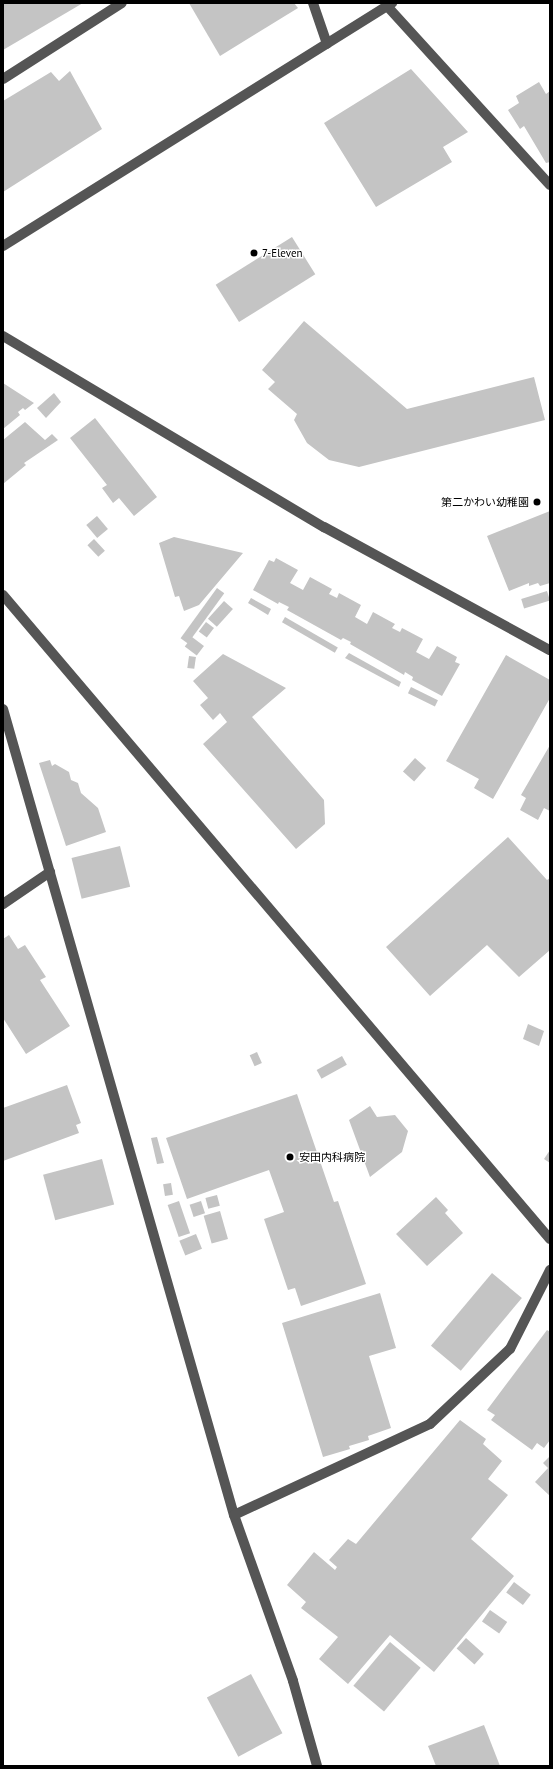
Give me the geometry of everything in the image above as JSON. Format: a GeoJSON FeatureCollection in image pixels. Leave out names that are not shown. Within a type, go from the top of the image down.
{"type":"FeatureCollection","features":[{"type":"Feature","properties":{"kind":"street"},"geometry":{"type":"LineString","coordinates":[[3,79],[122,3]]}},
{"type":"Feature","properties":{"kind":"street"},"geometry":{"type":"LineString","coordinates":[[313,3],[327,44]]}},
{"type":"Feature","properties":{"kind":"street"},"geometry":{"type":"LineString","coordinates":[[3,246],[390,5],[550,185]]}},
{"type":"Feature","properties":{"kind":"street"},"geometry":{"type":"LineString","coordinates":[[3,336],[324,528],[550,650]]}},
{"type":"Feature","properties":{"kind":"street"},"geometry":{"type":"LineString","coordinates":[[3,596],[550,1240]]}},
{"type":"Feature","properties":{"kind":"street"},"geometry":{"type":"LineString","coordinates":[[3,709],[234,1515],[293,1681],[317,1766]]}},
{"type":"Feature","properties":{"kind":"street"},"geometry":{"type":"LineString","coordinates":[[3,904],[50,872]]}},
{"type":"Feature","properties":{"kind":"street"},"geometry":{"type":"LineString","coordinates":[[234,1515],[430,1424],[510,1348],[550,1270]]}},
{"type":"Feature","properties":{"kind":"building"},"geometry":{"type":"Polygon","coordinates":[[[3,3],[83,3],[3,50],[3,3]]]}},
{"type":"Feature","properties":{"kind":"building"},"geometry":{"type":"Polygon","coordinates":[[[189,3],[294,3],[298,8],[220,56],[189,3]]]}},
{"type":"Feature","properties":{"kind":"building"},"geometry":{"type":"Polygon","coordinates":[[[411,69],[468,132],[443,147],[452,162],[376,207],[324,123],[411,69]]]}},
{"type":"Feature","properties":{"kind":"building"},"geometry":{"type":"Polygon","coordinates":[[[70,71],[102,129],[3,192],[3,101],[51,72],[59,81],[70,71]]]}},
{"type":"Feature","properties":{"kind":"building"},"geometry":{"type":"Polygon","coordinates":[[[539,82],[546,94],[550,91],[550,162],[546,163],[524,126],[520,129],[508,110],[519,103],[516,96],[539,82]]]}},
{"type":"Feature","properties":{"kind":"building"},"geometry":{"type":"Polygon","coordinates":[[[292,237],[315,274],[239,322],[216,285],[292,237]]]}},
{"type":"Feature","properties":{"kind":"building"},"geometry":{"type":"Polygon","coordinates":[[[304,321],[407,409],[534,377],[545,420],[359,467],[329,460],[307,443],[294,420],[297,414],[268,389],[275,382],[262,370],[304,321]]]}},
{"type":"Feature","properties":{"kind":"building"},"geometry":{"type":"Polygon","coordinates":[[[3,383],[34,403],[25,410],[23,408],[18,412],[20,415],[3,429],[3,383]]]}},
{"type":"Feature","properties":{"kind":"building"},"geometry":{"type":"Polygon","coordinates":[[[54,393],[61,402],[46,418],[37,408],[54,393]]]}},
{"type":"Feature","properties":{"kind":"building"},"geometry":{"type":"Polygon","coordinates":[[[95,418],[157,497],[134,516],[119,498],[113,503],[102,488],[107,485],[70,438],[95,418]]]}},
{"type":"Feature","properties":{"kind":"building"},"geometry":{"type":"Polygon","coordinates":[[[25,422],[45,440],[52,434],[58,440],[24,463],[26,465],[3,484],[3,440],[25,422]]]}},
{"type":"Feature","properties":{"kind":"building"},"geometry":{"type":"Polygon","coordinates":[[[550,511],[550,583],[540,586],[538,583],[529,586],[529,583],[509,591],[487,536],[550,511]]]}},
{"type":"Feature","properties":{"kind":"building"},"geometry":{"type":"Polygon","coordinates":[[[97,516],[108,529],[97,538],[86,525],[97,516]]]}},
{"type":"Feature","properties":{"kind":"building"},"geometry":{"type":"Polygon","coordinates":[[[174,537],[243,553],[199,605],[184,611],[179,596],[175,597],[159,543],[174,537]]]}},
{"type":"Feature","properties":{"kind":"building"},"geometry":{"type":"Polygon","coordinates":[[[94,539],[105,551],[98,557],[87,545],[94,539]]]}},
{"type":"Feature","properties":{"kind":"building"},"geometry":{"type":"Polygon","coordinates":[[[276,558],[298,570],[290,583],[303,590],[310,577],[332,589],[329,594],[337,598],[339,593],[361,605],[355,617],[367,624],[373,612],[395,624],[392,628],[400,632],[402,628],[423,639],[416,652],[429,659],[437,646],[457,657],[455,662],[460,664],[442,696],[412,680],[413,677],[405,672],[404,675],[350,644],[351,642],[343,638],[341,640],[287,610],[289,607],[279,602],[278,604],[253,590],[269,560],[274,562],[276,558]]]}},
{"type":"Feature","properties":{"kind":"building"},"geometry":{"type":"Polygon","coordinates":[[[217,588],[224,593],[188,643],[181,638],[217,588]]]}},
{"type":"Feature","properties":{"kind":"building"},"geometry":{"type":"Polygon","coordinates":[[[547,591],[550,601],[524,608],[521,599],[547,591]]]}},
{"type":"Feature","properties":{"kind":"building"},"geometry":{"type":"Polygon","coordinates":[[[251,598],[271,609],[268,615],[248,603],[251,598]]]}},
{"type":"Feature","properties":{"kind":"building"},"geometry":{"type":"Polygon","coordinates":[[[224,601],[233,609],[217,627],[208,619],[224,601]]]}},
{"type":"Feature","properties":{"kind":"building"},"geometry":{"type":"Polygon","coordinates":[[[285,617],[338,648],[335,653],[282,622],[285,617]]]}},
{"type":"Feature","properties":{"kind":"building"},"geometry":{"type":"Polygon","coordinates":[[[206,622],[214,628],[207,638],[199,632],[206,622]]]}},
{"type":"Feature","properties":{"kind":"building"},"geometry":{"type":"Polygon","coordinates":[[[192,637],[204,646],[197,656],[185,647],[192,637]]]}},
{"type":"Feature","properties":{"kind":"building"},"geometry":{"type":"Polygon","coordinates":[[[349,653],[401,682],[399,687],[345,658],[349,653]]]}},
{"type":"Feature","properties":{"kind":"building"},"geometry":{"type":"Polygon","coordinates":[[[223,654],[286,688],[252,717],[324,800],[325,824],[296,849],[203,744],[227,722],[220,713],[213,720],[200,705],[208,698],[193,681],[223,654]]]}},
{"type":"Feature","properties":{"kind":"building"},"geometry":{"type":"Polygon","coordinates":[[[506,655],[550,680],[550,698],[493,799],[474,788],[479,779],[446,761],[506,655]]]}},
{"type":"Feature","properties":{"kind":"building"},"geometry":{"type":"Polygon","coordinates":[[[189,656],[196,657],[194,669],[187,668],[189,656]]]}},
{"type":"Feature","properties":{"kind":"building"},"geometry":{"type":"Polygon","coordinates":[[[411,687],[438,700],[435,706],[408,693],[411,687]]]}},
{"type":"Feature","properties":{"kind":"building"},"geometry":{"type":"Polygon","coordinates":[[[550,745],[550,811],[544,808],[538,820],[520,810],[526,798],[521,795],[550,745]]]}},
{"type":"Feature","properties":{"kind":"building"},"geometry":{"type":"Polygon","coordinates":[[[415,758],[426,768],[414,781],[403,771],[415,758]]]}},
{"type":"Feature","properties":{"kind":"building"},"geometry":{"type":"Polygon","coordinates":[[[50,760],[52,766],[55,764],[69,772],[71,780],[78,783],[81,793],[98,808],[106,832],[66,846],[39,763],[50,760]]]}},
{"type":"Feature","properties":{"kind":"building"},"geometry":{"type":"Polygon","coordinates":[[[508,837],[547,880],[550,878],[550,950],[519,977],[487,945],[430,996],[386,947],[508,837]]]}},
{"type":"Feature","properties":{"kind":"building"},"geometry":{"type":"Polygon","coordinates":[[[120,846],[130,887],[82,899],[71,858],[120,846]]]}},
{"type":"Feature","properties":{"kind":"building"},"geometry":{"type":"Polygon","coordinates":[[[9,935],[18,949],[25,945],[46,977],[40,980],[70,1026],[26,1054],[3,1018],[3,939],[9,935]]]}},
{"type":"Feature","properties":{"kind":"building"},"geometry":{"type":"Polygon","coordinates":[[[528,1024],[544,1031],[539,1046],[523,1039],[528,1024]]]}},
{"type":"Feature","properties":{"kind":"building"},"geometry":{"type":"Polygon","coordinates":[[[257,1052],[262,1063],[255,1066],[250,1055],[257,1052]]]}},
{"type":"Feature","properties":{"kind":"building"},"geometry":{"type":"Polygon","coordinates":[[[342,1056],[347,1065],[321,1079],[317,1070],[342,1056]]]}},
{"type":"Feature","properties":{"kind":"building"},"geometry":{"type":"Polygon","coordinates":[[[67,1085],[81,1123],[76,1125],[79,1133],[3,1161],[3,1108],[67,1085]]]}},
{"type":"Feature","properties":{"kind":"building"},"geometry":{"type":"Polygon","coordinates":[[[297,1094],[334,1202],[338,1201],[366,1284],[301,1306],[295,1288],[288,1290],[264,1219],[284,1212],[269,1170],[187,1199],[166,1138],[297,1094]]]}},
{"type":"Feature","properties":{"kind":"building"},"geometry":{"type":"Polygon","coordinates":[[[370,1106],[377,1117],[395,1115],[408,1131],[402,1152],[370,1177],[349,1120],[370,1106]]]}},
{"type":"Feature","properties":{"kind":"building"},"geometry":{"type":"Polygon","coordinates":[[[157,1137],[164,1163],[157,1164],[151,1138],[157,1137]]]}},
{"type":"Feature","properties":{"kind":"building"},"geometry":{"type":"Polygon","coordinates":[[[550,1150],[550,1163],[544,1159],[550,1150]]]}},
{"type":"Feature","properties":{"kind":"building"},"geometry":{"type":"Polygon","coordinates":[[[102,1159],[114,1204],[55,1220],[43,1175],[102,1159]]]}},
{"type":"Feature","properties":{"kind":"building"},"geometry":{"type":"Polygon","coordinates":[[[171,1183],[173,1195],[165,1196],[163,1184],[171,1183]]]}},
{"type":"Feature","properties":{"kind":"building"},"geometry":{"type":"Polygon","coordinates":[[[217,1195],[220,1206],[208,1209],[205,1198],[217,1195]]]}},
{"type":"Feature","properties":{"kind":"building"},"geometry":{"type":"Polygon","coordinates":[[[436,1197],[448,1210],[445,1213],[463,1233],[427,1266],[396,1234],[436,1197]]]}},
{"type":"Feature","properties":{"kind":"building"},"geometry":{"type":"Polygon","coordinates":[[[179,1201],[190,1233],[179,1237],[168,1205],[179,1201]]]}},
{"type":"Feature","properties":{"kind":"building"},"geometry":{"type":"Polygon","coordinates":[[[201,1201],[205,1213],[194,1217],[190,1205],[201,1201]]]}},
{"type":"Feature","properties":{"kind":"building"},"geometry":{"type":"Polygon","coordinates":[[[220,1211],[228,1239],[212,1244],[204,1216],[220,1211]]]}},
{"type":"Feature","properties":{"kind":"building"},"geometry":{"type":"Polygon","coordinates":[[[196,1234],[202,1249],[185,1256],[179,1241],[196,1234]]]}},
{"type":"Feature","properties":{"kind":"building"},"geometry":{"type":"Polygon","coordinates":[[[492,1273],[522,1298],[461,1371],[431,1346],[492,1273]]]}},
{"type":"Feature","properties":{"kind":"building"},"geometry":{"type":"Polygon","coordinates":[[[380,1293],[396,1348],[369,1356],[391,1428],[368,1436],[369,1440],[349,1446],[350,1449],[323,1457],[282,1323],[380,1293]]]}},
{"type":"Feature","properties":{"kind":"building"},"geometry":{"type":"Polygon","coordinates":[[[547,1330],[550,1332],[550,1440],[544,1448],[537,1443],[532,1450],[491,1420],[495,1415],[487,1410],[547,1330]]]}},
{"type":"Feature","properties":{"kind":"building"},"geometry":{"type":"Polygon","coordinates":[[[460,1420],[486,1439],[483,1444],[502,1461],[488,1479],[508,1495],[471,1539],[514,1576],[434,1672],[390,1635],[348,1684],[319,1659],[338,1637],[301,1608],[306,1602],[287,1585],[314,1552],[335,1570],[337,1567],[329,1560],[348,1539],[356,1544],[460,1420]]]}},
{"type":"Feature","properties":{"kind":"building"},"geometry":{"type":"Polygon","coordinates":[[[550,1456],[550,1496],[535,1482],[548,1468],[543,1463],[550,1456]]]}},
{"type":"Feature","properties":{"kind":"building"},"geometry":{"type":"Polygon","coordinates":[[[514,1582],[531,1595],[523,1605],[506,1592],[514,1582]]]}},
{"type":"Feature","properties":{"kind":"building"},"geometry":{"type":"Polygon","coordinates":[[[490,1610],[507,1622],[499,1634],[482,1621],[490,1610]]]}},
{"type":"Feature","properties":{"kind":"building"},"geometry":{"type":"Polygon","coordinates":[[[466,1638],[484,1654],[474,1664],[457,1648],[466,1638]]]}},
{"type":"Feature","properties":{"kind":"building"},"geometry":{"type":"Polygon","coordinates":[[[390,1642],[421,1668],[384,1711],[353,1686],[390,1642]]]}},
{"type":"Feature","properties":{"kind":"building"},"geometry":{"type":"Polygon","coordinates":[[[251,1674],[282,1733],[238,1757],[207,1697],[251,1674]]]}},
{"type":"Feature","properties":{"kind":"building"},"geometry":{"type":"Polygon","coordinates":[[[484,1725],[500,1766],[436,1766],[428,1746],[484,1725]]]}},
{"type":"Feature","properties":{"kind":"place","name":"7-Eleven"},"geometry":{"type":"Point","coordinates":[254,253]}},
{"type":"Feature","properties":{"kind":"place","name":"第二かわい幼稚園"},"geometry":{"type":"Point","coordinates":[537,502]}},
{"type":"Feature","properties":{"kind":"place","name":"安田内科病院"},"geometry":{"type":"Point","coordinates":[290,1157]}}]}
